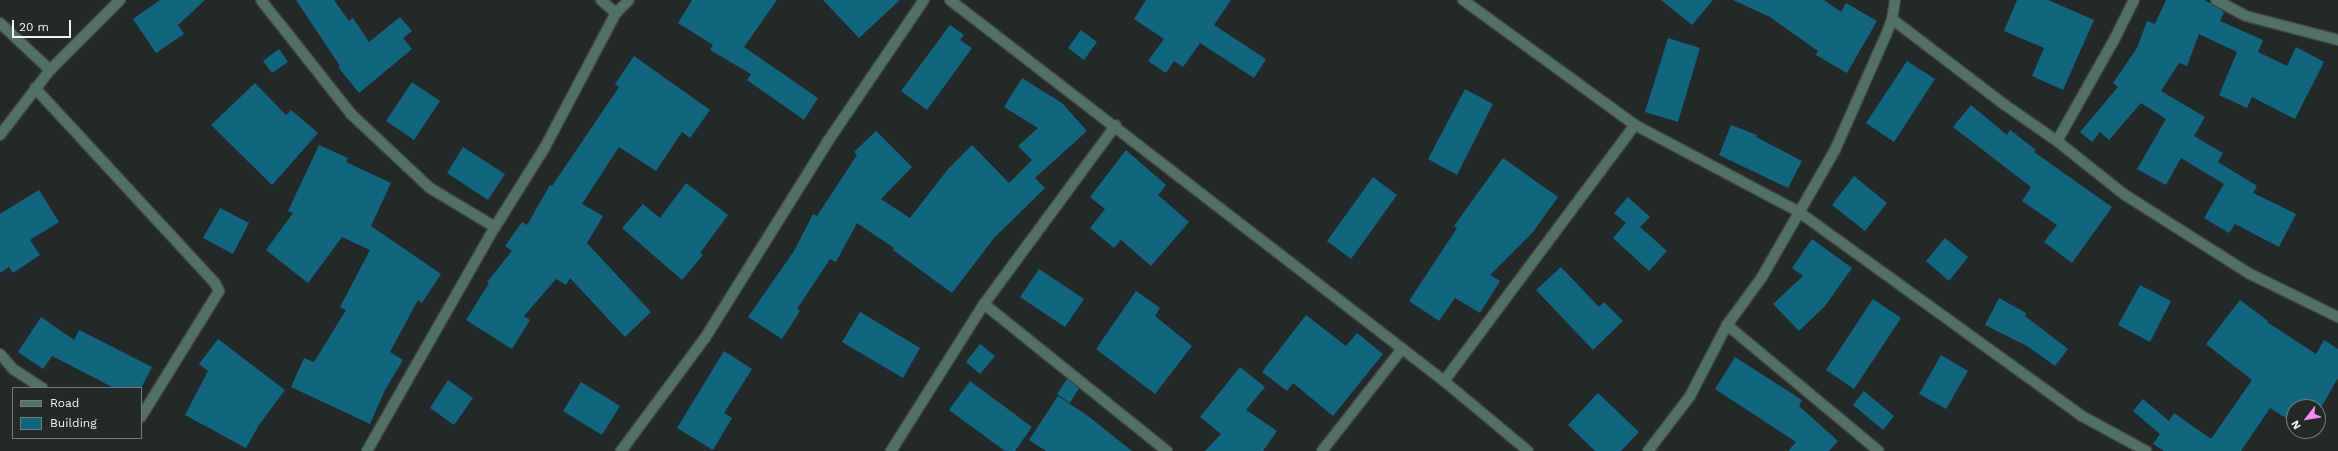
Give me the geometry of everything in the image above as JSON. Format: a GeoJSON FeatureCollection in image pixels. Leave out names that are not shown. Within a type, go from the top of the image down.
{"type":"FeatureCollection","features":[{"type":"Feature","properties":{"kind":"street"},"geometry":{"type":"LineString","coordinates":[[0,135],[50,70],[120,0]]}},
{"type":"Feature","properties":{"kind":"street"},"geometry":{"type":"LineString","coordinates":[[262,0],[351,114],[430,188],[495,227]]}},
{"type":"Feature","properties":{"kind":"street"},"geometry":{"type":"LineString","coordinates":[[601,0],[616,13]]}},
{"type":"Feature","properties":{"kind":"street"},"geometry":{"type":"LineString","coordinates":[[367,451],[495,227],[545,146],[616,13],[629,0]]}},
{"type":"Feature","properties":{"kind":"street"},"geometry":{"type":"LineString","coordinates":[[622,451],[704,338],[828,141],[924,0]]}},
{"type":"Feature","properties":{"kind":"street"},"geometry":{"type":"LineString","coordinates":[[950,0],[1116,126],[1444,381],[1528,451]]}},
{"type":"Feature","properties":{"kind":"street"},"geometry":{"type":"LineString","coordinates":[[1463,0],[1635,125],[1799,212],[2082,416],[2146,451]]}},
{"type":"Feature","properties":{"kind":"street"},"geometry":{"type":"LineString","coordinates":[[1648,451],[1690,396],[1727,325],[1762,277],[1835,150],[1892,19],[1895,0]]}},
{"type":"Feature","properties":{"kind":"street"},"geometry":{"type":"LineString","coordinates":[[2057,141],[2115,38],[2134,0]]}},
{"type":"Feature","properties":{"kind":"street"},"geometry":{"type":"LineString","coordinates":[[2216,0],[2246,16],[2338,40]]}},
{"type":"Feature","properties":{"kind":"street"},"geometry":{"type":"LineString","coordinates":[[1892,19],[2005,105],[2057,141],[2125,195],[2243,270],[2338,317]]}},
{"type":"Feature","properties":{"kind":"street"},"geometry":{"type":"LineString","coordinates":[[0,23],[50,70]]}},
{"type":"Feature","properties":{"kind":"street"},"geometry":{"type":"LineString","coordinates":[[35,88],[214,283],[219,291],[142,415]]}},
{"type":"Feature","properties":{"kind":"street"},"geometry":{"type":"LineString","coordinates":[[1444,381],[1635,125]]}},
{"type":"Feature","properties":{"kind":"street"},"geometry":{"type":"LineString","coordinates":[[891,451],[984,304],[1116,126]]}},
{"type":"Feature","properties":{"kind":"street"},"geometry":{"type":"LineString","coordinates":[[984,304],[1167,451]]}},
{"type":"Feature","properties":{"kind":"street"},"geometry":{"type":"LineString","coordinates":[[1727,325],[1879,451]]}},
{"type":"Feature","properties":{"kind":"street"},"geometry":{"type":"LineString","coordinates":[[1322,451],[1402,349]]}},
{"type":"Feature","properties":{"kind":"street"},"geometry":{"type":"LineString","coordinates":[[0,354],[13,369],[40,387]]}},
{"type":"Feature","properties":{"kind":"building"},"geometry":{"type":"Polygon","coordinates":[[[160,0],[205,0],[178,25],[184,34],[156,53],[133,19],[160,0]]]}},
{"type":"Feature","properties":{"kind":"building"},"geometry":{"type":"Polygon","coordinates":[[[296,0],[334,0],[349,21],[353,18],[369,42],[400,17],[412,31],[403,38],[412,49],[359,93],[338,67],[340,66],[296,0]]]}},
{"type":"Feature","properties":{"kind":"building"},"geometry":{"type":"Polygon","coordinates":[[[692,0],[777,0],[744,47],[818,98],[804,120],[747,80],[751,74],[710,50],[713,45],[678,23],[692,0]]]}},
{"type":"Feature","properties":{"kind":"building"},"geometry":{"type":"Polygon","coordinates":[[[823,0],[900,0],[859,38],[823,0]]]}},
{"type":"Feature","properties":{"kind":"building"},"geometry":{"type":"Polygon","coordinates":[[[1146,0],[1231,0],[1214,25],[1266,59],[1254,78],[1200,43],[1183,67],[1174,61],[1166,73],[1148,61],[1164,39],[1134,19],[1146,0]]]}},
{"type":"Feature","properties":{"kind":"building"},"geometry":{"type":"Polygon","coordinates":[[[1661,0],[1713,0],[1692,25],[1661,0]]]}},
{"type":"Feature","properties":{"kind":"building"},"geometry":{"type":"Polygon","coordinates":[[[1733,0],[1824,0],[1841,12],[1846,3],[1877,21],[1847,73],[1816,55],[1818,51],[1770,17],[1733,0]]]}},
{"type":"Feature","properties":{"kind":"building"},"geometry":{"type":"Polygon","coordinates":[[[2017,0],[2048,0],[2094,20],[2063,90],[2032,76],[2044,48],[2004,31],[2017,0]]]}},
{"type":"Feature","properties":{"kind":"building"},"geometry":{"type":"Polygon","coordinates":[[[2166,0],[2204,0],[2210,3],[2224,12],[2220,21],[2263,40],[2258,52],[2287,66],[2296,47],[2324,62],[2295,119],[2252,97],[2247,108],[2219,95],[2237,52],[2199,34],[2187,66],[2179,63],[2161,91],[2205,117],[2194,136],[2223,153],[2218,162],[2257,186],[2253,193],[2296,214],[2279,247],[2235,224],[2229,233],[2204,218],[2224,184],[2181,158],[2166,185],[2137,169],[2166,119],[2141,103],[2109,140],[2100,132],[2092,142],[2080,132],[2118,87],[2113,83],[2137,48],[2147,21],[2155,24],[2166,0]]]}},
{"type":"Feature","properties":{"kind":"building"},"geometry":{"type":"Polygon","coordinates":[[[950,25],[964,35],[960,40],[972,48],[927,110],[901,91],[950,25]]]}},
{"type":"Feature","properties":{"kind":"building"},"geometry":{"type":"Polygon","coordinates":[[[1081,30],[1097,42],[1084,60],[1068,48],[1081,30]]]}},
{"type":"Feature","properties":{"kind":"building"},"geometry":{"type":"Polygon","coordinates":[[[1668,38],[1700,48],[1678,122],[1645,112],[1668,38]]]}},
{"type":"Feature","properties":{"kind":"building"},"geometry":{"type":"Polygon","coordinates":[[[279,49],[288,62],[272,73],[263,61],[279,49]]]}},
{"type":"Feature","properties":{"kind":"building"},"geometry":{"type":"Polygon","coordinates":[[[634,56],[710,110],[690,138],[682,132],[656,171],[619,147],[582,204],[603,216],[587,243],[651,312],[625,337],[570,278],[566,285],[556,279],[524,316],[530,320],[512,349],[466,320],[489,283],[487,282],[512,251],[505,246],[522,222],[527,225],[550,185],[552,186],[619,87],[615,84],[634,56]]]}},
{"type":"Feature","properties":{"kind":"building"},"geometry":{"type":"Polygon","coordinates":[[[1907,61],[1935,79],[1894,142],[1866,123],[1907,61]]]}},
{"type":"Feature","properties":{"kind":"building"},"geometry":{"type":"Polygon","coordinates":[[[1022,78],[1062,103],[1087,131],[1035,178],[1045,188],[994,238],[952,293],[893,250],[894,248],[857,223],[836,262],[830,259],[797,309],[800,311],[782,339],[748,317],[794,251],[813,214],[817,216],[857,155],[854,152],[876,131],[912,167],[881,199],[910,218],[948,169],[972,145],[1009,183],[1032,160],[1018,146],[1038,128],[1004,107],[1022,78]]]}},
{"type":"Feature","properties":{"kind":"building"},"geometry":{"type":"Polygon","coordinates":[[[412,82],[440,101],[414,140],[386,121],[412,82]]]}},
{"type":"Feature","properties":{"kind":"building"},"geometry":{"type":"Polygon","coordinates":[[[255,83],[286,115],[291,110],[318,133],[272,185],[211,125],[255,83]]]}},
{"type":"Feature","properties":{"kind":"building"},"geometry":{"type":"Polygon","coordinates":[[[1465,89],[1493,104],[1457,175],[1428,159],[1465,89]]]}},
{"type":"Feature","properties":{"kind":"building"},"geometry":{"type":"Polygon","coordinates":[[[1971,105],[2007,135],[2010,130],[2036,150],[2034,152],[2112,207],[2072,263],[2044,242],[2057,225],[2022,201],[2031,187],[1953,127],[1971,105]]]}},
{"type":"Feature","properties":{"kind":"building"},"geometry":{"type":"Polygon","coordinates":[[[1731,125],[1757,135],[1756,137],[1802,161],[1788,188],[1719,155],[1731,125]]]}},
{"type":"Feature","properties":{"kind":"building"},"geometry":{"type":"Polygon","coordinates":[[[319,145],[348,158],[346,162],[391,183],[371,226],[441,274],[422,303],[418,300],[390,352],[403,360],[385,390],[370,424],[291,387],[304,358],[314,362],[346,310],[340,307],[370,250],[342,237],[308,283],[266,250],[293,213],[288,211],[319,145]]]}},
{"type":"Feature","properties":{"kind":"building"},"geometry":{"type":"Polygon","coordinates":[[[463,147],[505,174],[488,200],[447,173],[463,147]]]}},
{"type":"Feature","properties":{"kind":"building"},"geometry":{"type":"Polygon","coordinates":[[[1126,150],[1166,185],[1158,195],[1189,222],[1151,266],[1121,240],[1114,248],[1090,228],[1105,209],[1090,197],[1126,150]]]}},
{"type":"Feature","properties":{"kind":"building"},"geometry":{"type":"Polygon","coordinates":[[[1503,158],[1558,197],[1533,232],[1490,275],[1500,281],[1480,313],[1455,298],[1439,321],[1409,301],[1457,228],[1454,226],[1503,158]]]}},
{"type":"Feature","properties":{"kind":"building"},"geometry":{"type":"Polygon","coordinates":[[[1854,176],[1887,203],[1865,231],[1832,205],[1854,176]]]}},
{"type":"Feature","properties":{"kind":"building"},"geometry":{"type":"Polygon","coordinates":[[[1373,177],[1397,195],[1351,259],[1327,241],[1373,177]]]}},
{"type":"Feature","properties":{"kind":"building"},"geometry":{"type":"Polygon","coordinates":[[[686,183],[728,215],[700,253],[703,255],[682,280],[622,228],[643,204],[660,218],[686,183]]]}},
{"type":"Feature","properties":{"kind":"building"},"geometry":{"type":"Polygon","coordinates":[[[39,190],[59,222],[30,240],[40,255],[13,273],[9,267],[0,273],[0,214],[39,190]]]}},
{"type":"Feature","properties":{"kind":"building"},"geometry":{"type":"Polygon","coordinates":[[[1628,197],[1650,217],[1640,227],[1667,251],[1649,271],[1613,238],[1626,223],[1614,213],[1628,197]]]}},
{"type":"Feature","properties":{"kind":"building"},"geometry":{"type":"Polygon","coordinates":[[[220,208],[249,223],[233,254],[203,238],[220,208]]]}},
{"type":"Feature","properties":{"kind":"building"},"geometry":{"type":"Polygon","coordinates":[[[1945,238],[1968,257],[1949,281],[1926,261],[1945,238]]]}},
{"type":"Feature","properties":{"kind":"building"},"geometry":{"type":"Polygon","coordinates":[[[1812,239],[1852,268],[1825,306],[1799,331],[1773,304],[1803,276],[1792,268],[1812,239]]]}},
{"type":"Feature","properties":{"kind":"building"},"geometry":{"type":"Polygon","coordinates":[[[1561,267],[1599,307],[1604,302],[1623,321],[1593,350],[1536,290],[1561,267]]]}},
{"type":"Feature","properties":{"kind":"building"},"geometry":{"type":"Polygon","coordinates":[[[1039,269],[1084,299],[1065,327],[1020,297],[1039,269]]]}},
{"type":"Feature","properties":{"kind":"building"},"geometry":{"type":"Polygon","coordinates":[[[2140,285],[2171,301],[2150,342],[2118,325],[2140,285]]]}},
{"type":"Feature","properties":{"kind":"building"},"geometry":{"type":"Polygon","coordinates":[[[1136,291],[1160,308],[1155,316],[1192,346],[1155,394],[1096,349],[1136,291]]]}},
{"type":"Feature","properties":{"kind":"building"},"geometry":{"type":"Polygon","coordinates":[[[1999,298],[2026,313],[2025,316],[2068,349],[2055,366],[2027,346],[1985,325],[1999,298]]]}},
{"type":"Feature","properties":{"kind":"building"},"geometry":{"type":"Polygon","coordinates":[[[1873,299],[1901,318],[1854,389],[1826,370],[1873,299]]]}},
{"type":"Feature","properties":{"kind":"building"},"geometry":{"type":"Polygon","coordinates":[[[2240,300],[2268,321],[2267,322],[2316,354],[2324,340],[2338,349],[2338,378],[2326,399],[2286,399],[2286,418],[2270,408],[2241,451],[2164,451],[2153,444],[2160,434],[2133,411],[2143,399],[2169,421],[2174,413],[2211,439],[2252,380],[2206,344],[2240,300]]]}},
{"type":"Feature","properties":{"kind":"building"},"geometry":{"type":"Polygon","coordinates":[[[860,312],[920,348],[903,378],[842,342],[860,312]]]}},
{"type":"Feature","properties":{"kind":"building"},"geometry":{"type":"Polygon","coordinates":[[[1306,315],[1346,346],[1357,333],[1383,354],[1333,416],[1293,383],[1287,391],[1262,372],[1306,315]]]}},
{"type":"Feature","properties":{"kind":"building"},"geometry":{"type":"Polygon","coordinates":[[[41,317],[74,340],[79,330],[152,367],[142,387],[112,387],[52,356],[43,369],[18,352],[41,317]]]}},
{"type":"Feature","properties":{"kind":"building"},"geometry":{"type":"Polygon","coordinates":[[[218,339],[285,390],[259,425],[246,448],[185,415],[208,371],[199,364],[218,339]]]}},
{"type":"Feature","properties":{"kind":"building"},"geometry":{"type":"Polygon","coordinates":[[[980,344],[995,356],[980,374],[966,362],[980,344]]]}},
{"type":"Feature","properties":{"kind":"building"},"geometry":{"type":"Polygon","coordinates":[[[724,351],[752,369],[724,413],[732,418],[713,450],[677,428],[724,351]]]}},
{"type":"Feature","properties":{"kind":"building"},"geometry":{"type":"Polygon","coordinates":[[[1941,355],[1968,371],[1946,409],[1919,394],[1941,355]]]}},
{"type":"Feature","properties":{"kind":"building"},"geometry":{"type":"Polygon","coordinates":[[[1735,357],[1802,400],[1799,406],[1838,441],[1829,451],[1788,451],[1796,442],[1715,389],[1735,357]]]}},
{"type":"Feature","properties":{"kind":"building"},"geometry":{"type":"Polygon","coordinates":[[[1240,367],[1265,387],[1246,410],[1277,431],[1263,451],[1205,451],[1221,434],[1200,417],[1240,367]]]}},
{"type":"Feature","properties":{"kind":"building"},"geometry":{"type":"Polygon","coordinates":[[[1067,379],[1079,388],[1070,403],[1057,394],[1067,379]]]}},
{"type":"Feature","properties":{"kind":"building"},"geometry":{"type":"Polygon","coordinates":[[[448,380],[473,398],[454,425],[430,408],[448,380]]]}},
{"type":"Feature","properties":{"kind":"building"},"geometry":{"type":"Polygon","coordinates":[[[970,381],[1032,427],[1015,451],[1005,451],[949,410],[970,381]]]}},
{"type":"Feature","properties":{"kind":"building"},"geometry":{"type":"Polygon","coordinates":[[[581,382],[620,406],[602,435],[563,411],[581,382]]]}},
{"type":"Feature","properties":{"kind":"building"},"geometry":{"type":"Polygon","coordinates":[[[1864,391],[1894,416],[1883,430],[1853,405],[1864,391]]]}},
{"type":"Feature","properties":{"kind":"building"},"geometry":{"type":"Polygon","coordinates":[[[1598,393],[1639,432],[1621,451],[1595,451],[1568,425],[1598,393]]]}},
{"type":"Feature","properties":{"kind":"building"},"geometry":{"type":"Polygon","coordinates":[[[1058,396],[1088,416],[1132,451],[1046,451],[1029,440],[1058,396]]]}}]}
